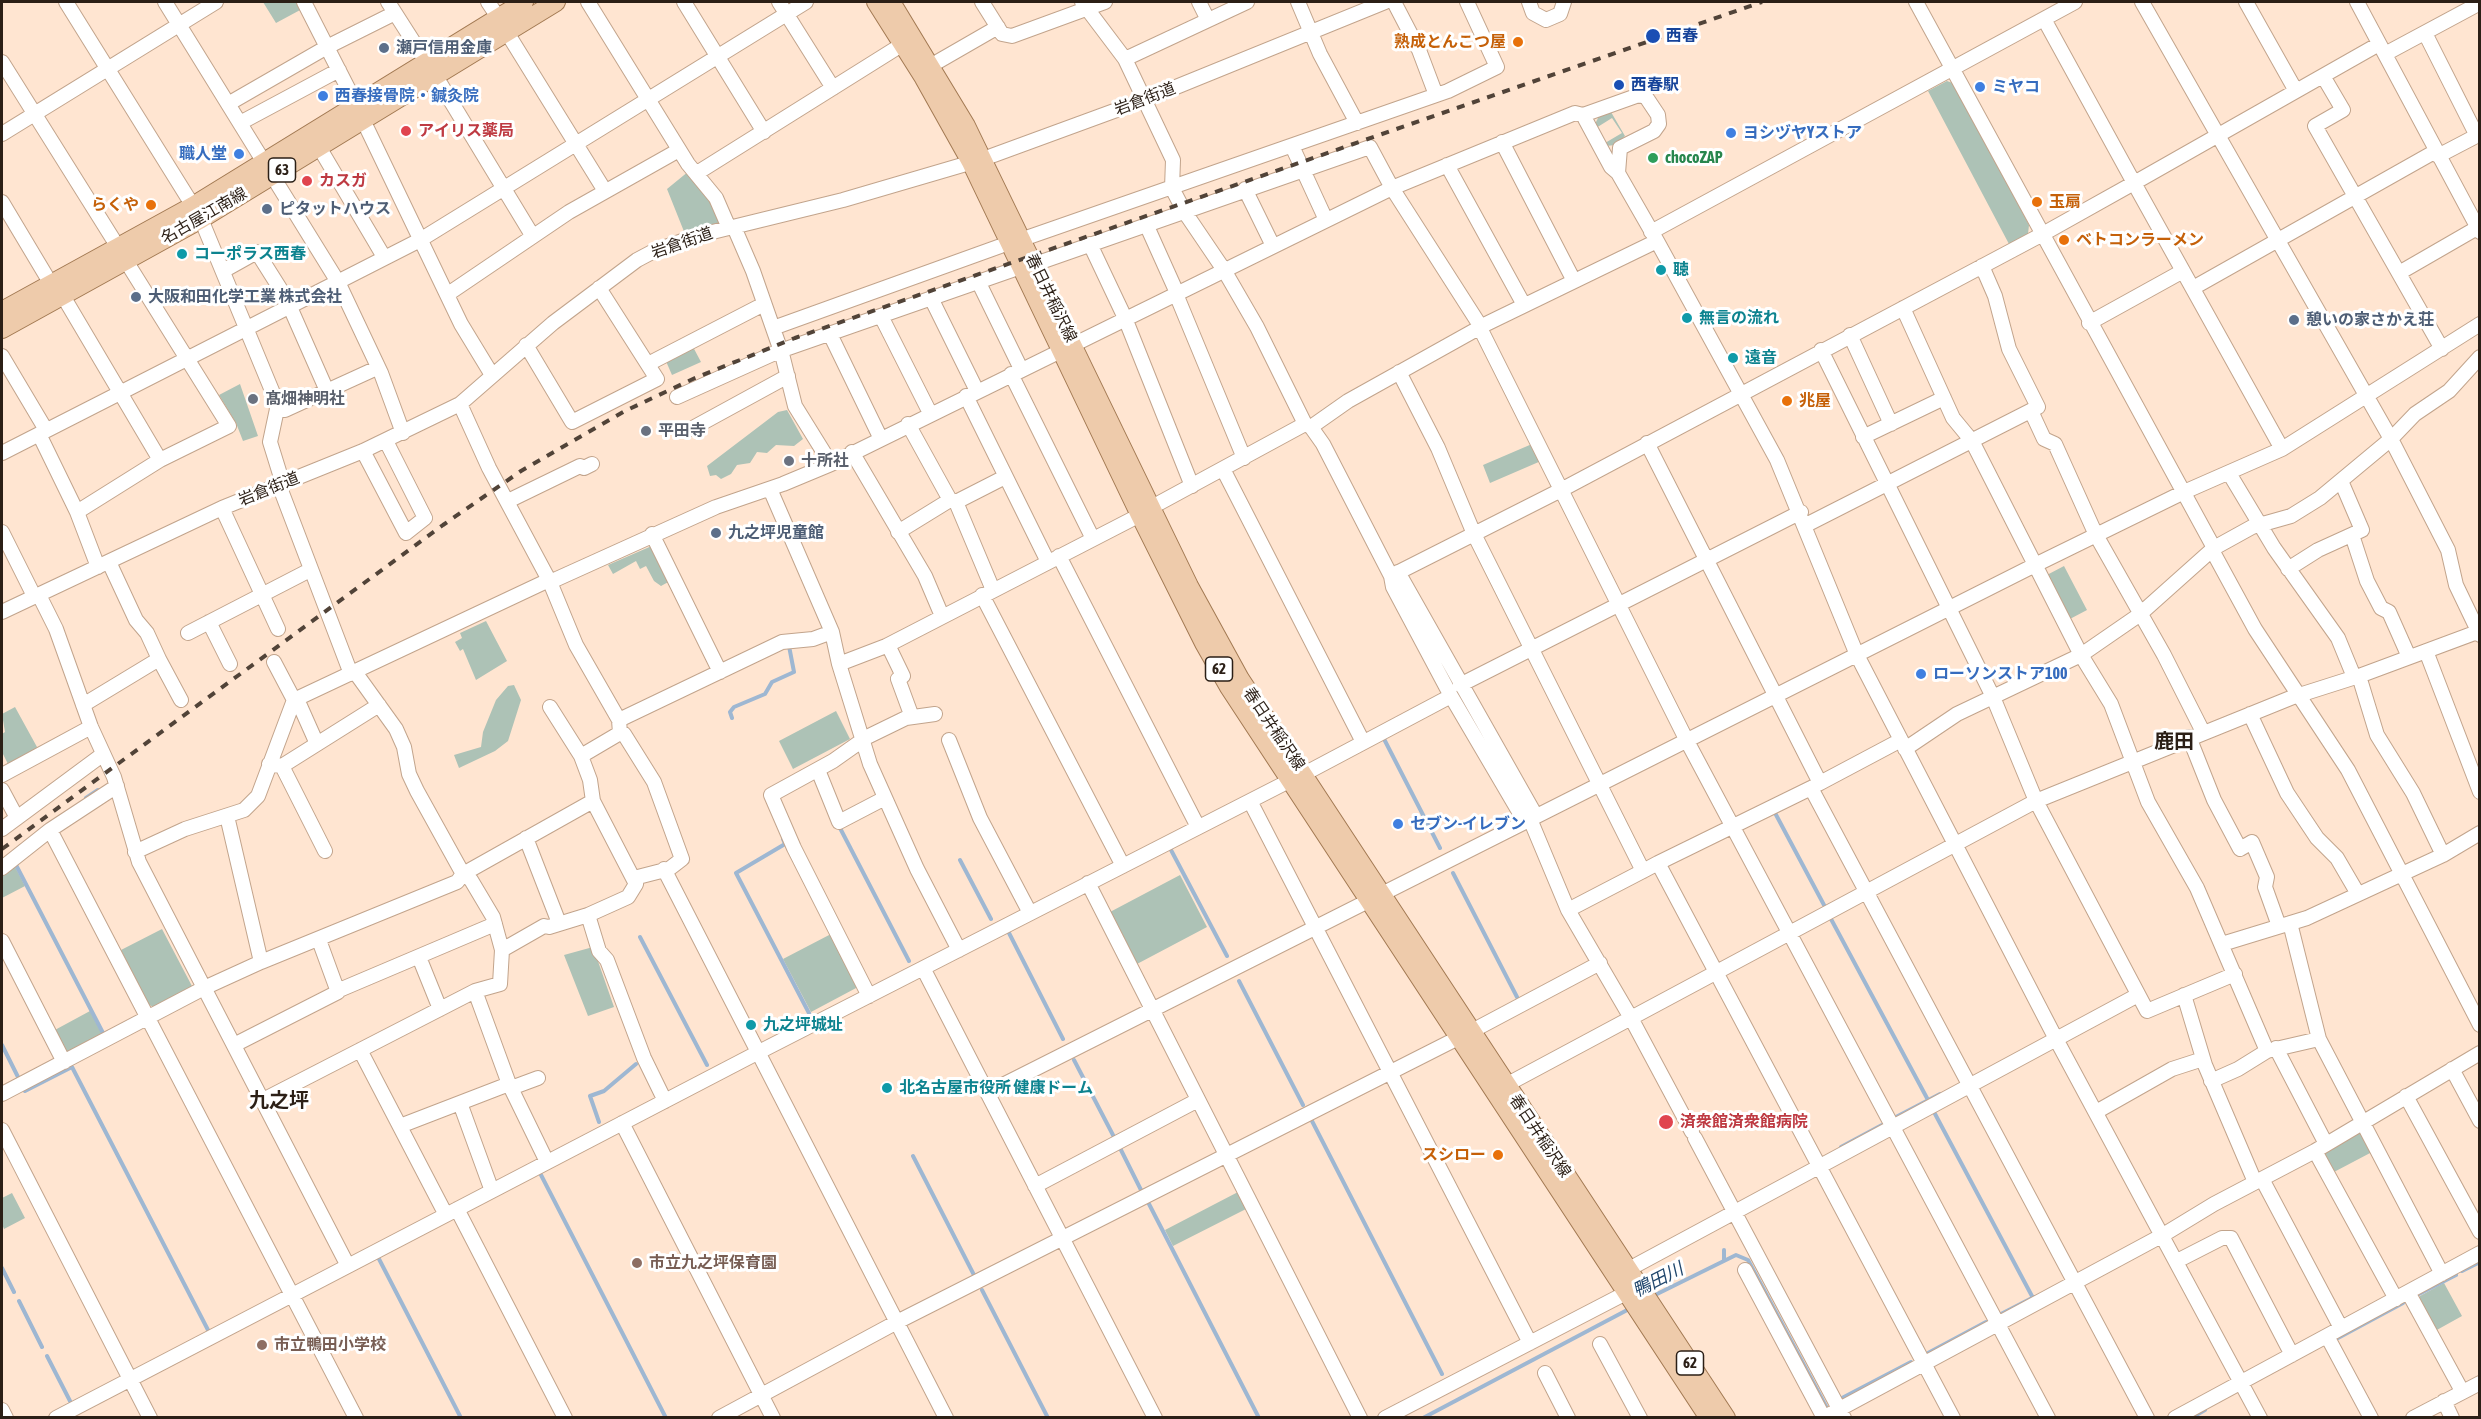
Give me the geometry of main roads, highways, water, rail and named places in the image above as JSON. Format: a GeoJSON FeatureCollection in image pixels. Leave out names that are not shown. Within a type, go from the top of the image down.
{"type":"FeatureCollection","features":[{"type":"Feature","properties":{"kind":"main road","name":"名古屋江南線"},"geometry":{"type":"LineString","coordinates":[[502,24],[524,2]]}},
{"type":"Feature","properties":{"kind":"main road","name":"名古屋江南線"},"geometry":{"type":"LineString","coordinates":[[2,329],[57,290],[197,213],[269,170],[502,24],[556,2]]}},
{"type":"Feature","properties":{"kind":"main road","name":"春日井稲沢線"},"geometry":{"type":"LineString","coordinates":[[876,2],[977,161]]}},
{"type":"Feature","properties":{"kind":"main road","name":"春日井稲沢線"},"geometry":{"type":"LineString","coordinates":[[891,2],[932,65],[1146,511],[1296,777],[1633,1294],[1726,1418]]}},
{"type":"Feature","properties":{"kind":"main road","name":"名古屋江南線"},"geometry":{"type":"LineString","coordinates":[[269,170],[319,147],[360,113]]}},
{"type":"Feature","properties":{"kind":"main road","name":"名古屋江南線"},"geometry":{"type":"LineString","coordinates":[[2,311],[57,290]]}},
{"type":"Feature","properties":{"kind":"main road","name":"春日井稲沢線"},"geometry":{"type":"LineString","coordinates":[[1465,1034],[1506,1085],[1629,1269],[1633,1294]]}},
{"type":"Feature","properties":{"kind":"main road","name":"春日井稲沢線"},"geometry":{"type":"LineString","coordinates":[[1648,1312],[1709,1418]]}},
{"type":"Feature","properties":{"kind":"waterway"},"geometry":{"type":"LineString","coordinates":[[732,718],[730,712],[734,707],[765,694],[772,682],[794,672],[789,646]]}},
{"type":"Feature","properties":{"kind":"waterway"},"geometry":{"type":"LineString","coordinates":[[1482,735],[1496,760]]}},
{"type":"Feature","properties":{"kind":"waterway"},"geometry":{"type":"LineString","coordinates":[[1383,737],[1440,848]]}},
{"type":"Feature","properties":{"kind":"waterway"},"geometry":{"type":"LineString","coordinates":[[86,798],[98,790]]}},
{"type":"Feature","properties":{"kind":"waterway"},"geometry":{"type":"LineString","coordinates":[[1774,811],[1824,905]]}},
{"type":"Feature","properties":{"kind":"waterway"},"geometry":{"type":"LineString","coordinates":[[840,828],[909,961]]}},
{"type":"Feature","properties":{"kind":"waterway"},"geometry":{"type":"LineString","coordinates":[[783,839],[785,844],[736,873],[811,1017]]}},
{"type":"Feature","properties":{"kind":"waterway"},"geometry":{"type":"LineString","coordinates":[[1171,850],[1227,956]]}},
{"type":"Feature","properties":{"kind":"waterway"},"geometry":{"type":"LineString","coordinates":[[960,860],[991,919]]}},
{"type":"Feature","properties":{"kind":"waterway"},"geometry":{"type":"LineString","coordinates":[[15,863],[103,1033]]}},
{"type":"Feature","properties":{"kind":"waterway"},"geometry":{"type":"LineString","coordinates":[[1453,873],[1517,997]]}},
{"type":"Feature","properties":{"kind":"waterway"},"geometry":{"type":"LineString","coordinates":[[1831,919],[1928,1100]]}},
{"type":"Feature","properties":{"kind":"waterway"},"geometry":{"type":"LineString","coordinates":[[1009,933],[1063,1039]]}},
{"type":"Feature","properties":{"kind":"waterway"},"geometry":{"type":"LineString","coordinates":[[640,937],[707,1065]]}},
{"type":"Feature","properties":{"kind":"waterway"},"geometry":{"type":"LineString","coordinates":[[1239,981],[1303,1105]]}},
{"type":"Feature","properties":{"kind":"waterway"},"geometry":{"type":"LineString","coordinates":[[2,1045],[18,1077]]}},
{"type":"Feature","properties":{"kind":"waterway"},"geometry":{"type":"LineString","coordinates":[[1074,1060],[1114,1137]]}},
{"type":"Feature","properties":{"kind":"waterway"},"geometry":{"type":"LineString","coordinates":[[599,1122],[590,1096],[604,1091],[636,1064]]}},
{"type":"Feature","properties":{"kind":"waterway"},"geometry":{"type":"LineString","coordinates":[[25,1091],[72,1067],[208,1330]]}},
{"type":"Feature","properties":{"kind":"waterway"},"geometry":{"type":"LineString","coordinates":[[1896,1117],[1940,1094]]}},
{"type":"Feature","properties":{"kind":"waterway"},"geometry":{"type":"LineString","coordinates":[[1934,1112],[2033,1298]]}},
{"type":"Feature","properties":{"kind":"waterway"},"geometry":{"type":"LineString","coordinates":[[1312,1121],[1442,1374]]}},
{"type":"Feature","properties":{"kind":"waterway"},"geometry":{"type":"LineString","coordinates":[[1841,1147],[1882,1125]]}},
{"type":"Feature","properties":{"kind":"waterway"},"geometry":{"type":"LineString","coordinates":[[1119,1146],[1141,1190]]}},
{"type":"Feature","properties":{"kind":"waterway"},"geometry":{"type":"LineString","coordinates":[[913,1156],[975,1277]]}},
{"type":"Feature","properties":{"kind":"waterway"},"geometry":{"type":"LineString","coordinates":[[540,1173],[666,1418]]}},
{"type":"Feature","properties":{"kind":"waterway"},"geometry":{"type":"LineString","coordinates":[[1149,1204],[1259,1418]]}},
{"type":"Feature","properties":{"kind":"waterway"},"geometry":{"type":"LineString","coordinates":[[1724,1250],[1724,1260]]}},
{"type":"Feature","properties":{"kind":"waterway","name":"鴨田川"},"geometry":{"type":"LineString","coordinates":[[1653,1296],[1736,1255],[1748,1260],[1829,1412]]}},
{"type":"Feature","properties":{"kind":"waterway"},"geometry":{"type":"LineString","coordinates":[[379,1259],[461,1418]]}},
{"type":"Feature","properties":{"kind":"waterway"},"geometry":{"type":"LineString","coordinates":[[2462,1271],[2480,1262]]}},
{"type":"Feature","properties":{"kind":"waterway"},"geometry":{"type":"LineString","coordinates":[[2,1268],[14,1292]]}},
{"type":"Feature","properties":{"kind":"waterway"},"geometry":{"type":"LineString","coordinates":[[2417,1295],[2456,1275]]}},
{"type":"Feature","properties":{"kind":"waterway"},"geometry":{"type":"LineString","coordinates":[[982,1290],[1048,1418]]}},
{"type":"Feature","properties":{"kind":"waterway"},"geometry":{"type":"LineString","coordinates":[[2001,1314],[2034,1297]]}},
{"type":"Feature","properties":{"kind":"waterway"},"geometry":{"type":"LineString","coordinates":[[19,1301],[42,1347]]}},
{"type":"Feature","properties":{"kind":"waterway"},"geometry":{"type":"LineString","coordinates":[[2338,1338],[2403,1303]]}},
{"type":"Feature","properties":{"kind":"waterway","name":"鴨田川"},"geometry":{"type":"LineString","coordinates":[[1423,1418],[1631,1308]]}},
{"type":"Feature","properties":{"kind":"waterway"},"geometry":{"type":"LineString","coordinates":[[1928,1353],[1986,1322]]}},
{"type":"Feature","properties":{"kind":"waterway"},"geometry":{"type":"LineString","coordinates":[[47,1356],[70,1401]]}},
{"type":"Feature","properties":{"kind":"waterway"},"geometry":{"type":"LineString","coordinates":[[1842,1398],[1911,1362]]}},
{"type":"Feature","properties":{"kind":"waterway"},"geometry":{"type":"LineString","coordinates":[[2191,1418],[2205,1410]]}},
{"type":"Feature","properties":{"kind":"railway"},"geometry":{"type":"LineString","coordinates":[[2,849],[443,525],[521,471],[625,411],[695,378],[795,338],[1762,2]]}},
{"type":"Feature","properties":{"kind":"place","name":"西春"},"geometry":{"type":"Point","coordinates":[1653,36]}},
{"type":"Feature","properties":{"kind":"place","name":"熟成とんこつ屋"},"geometry":{"type":"Point","coordinates":[1518,42]}},
{"type":"Feature","properties":{"kind":"place","name":"瀬戸信用金庫"},"geometry":{"type":"Point","coordinates":[384,48]}},
{"type":"Feature","properties":{"kind":"place","name":"西春駅"},"geometry":{"type":"Point","coordinates":[1619,85]}},
{"type":"Feature","properties":{"kind":"place","name":"ミヤコ"},"geometry":{"type":"Point","coordinates":[1980,87]}},
{"type":"Feature","properties":{"kind":"place","name":"西春接骨院・鍼灸院"},"geometry":{"type":"Point","coordinates":[323,96]}},
{"type":"Feature","properties":{"kind":"place","name":"アイリス薬局"},"geometry":{"type":"Point","coordinates":[406,131]}},
{"type":"Feature","properties":{"kind":"place","name":"ヨシヅヤYストア"},"geometry":{"type":"Point","coordinates":[1731,133]}},
{"type":"Feature","properties":{"kind":"place","name":"職人堂"},"geometry":{"type":"Point","coordinates":[239,154]}},
{"type":"Feature","properties":{"kind":"place","name":"chocoZAP"},"geometry":{"type":"Point","coordinates":[1653,158]}},
{"type":"Feature","properties":{"kind":"place","name":"カスガ"},"geometry":{"type":"Point","coordinates":[307,181]}},
{"type":"Feature","properties":{"kind":"place","name":"玉扇"},"geometry":{"type":"Point","coordinates":[2037,202]}},
{"type":"Feature","properties":{"kind":"place","name":"らくや"},"geometry":{"type":"Point","coordinates":[151,205]}},
{"type":"Feature","properties":{"kind":"place","name":"ピタットハウス"},"geometry":{"type":"Point","coordinates":[267,209]}},
{"type":"Feature","properties":{"kind":"place","name":"ベトコンラーメン"},"geometry":{"type":"Point","coordinates":[2064,240]}},
{"type":"Feature","properties":{"kind":"place","name":"コーポラス西春"},"geometry":{"type":"Point","coordinates":[182,254]}},
{"type":"Feature","properties":{"kind":"place","name":"聴"},"geometry":{"type":"Point","coordinates":[1661,270]}},
{"type":"Feature","properties":{"kind":"place","name":"大阪和田化学工業 株式会社"},"geometry":{"type":"Point","coordinates":[136,297]}},
{"type":"Feature","properties":{"kind":"place","name":"無言の流れ"},"geometry":{"type":"Point","coordinates":[1687,318]}},
{"type":"Feature","properties":{"kind":"place","name":"憩いの家さかえ荘"},"geometry":{"type":"Point","coordinates":[2294,320]}},
{"type":"Feature","properties":{"kind":"place","name":"遠音"},"geometry":{"type":"Point","coordinates":[1733,358]}},
{"type":"Feature","properties":{"kind":"place","name":"髙畑神明社"},"geometry":{"type":"Point","coordinates":[253,399]}},
{"type":"Feature","properties":{"kind":"place","name":"兆屋"},"geometry":{"type":"Point","coordinates":[1787,401]}},
{"type":"Feature","properties":{"kind":"place","name":"平田寺"},"geometry":{"type":"Point","coordinates":[646,431]}},
{"type":"Feature","properties":{"kind":"place","name":"十所社"},"geometry":{"type":"Point","coordinates":[789,461]}},
{"type":"Feature","properties":{"kind":"place","name":"九之坪児童館"},"geometry":{"type":"Point","coordinates":[716,533]}},
{"type":"Feature","properties":{"kind":"place","name":"ローソンストア100"},"geometry":{"type":"Point","coordinates":[1921,674]}},
{"type":"Feature","properties":{"kind":"place","name":"セブン-イレブン"},"geometry":{"type":"Point","coordinates":[1398,824]}},
{"type":"Feature","properties":{"kind":"place","name":"九之坪城址"},"geometry":{"type":"Point","coordinates":[751,1025]}},
{"type":"Feature","properties":{"kind":"place","name":"北名古屋市役所 健康ドーム"},"geometry":{"type":"Point","coordinates":[887,1088]}},
{"type":"Feature","properties":{"kind":"place","name":"済衆館済衆館病院"},"geometry":{"type":"Point","coordinates":[1666,1122]}},
{"type":"Feature","properties":{"kind":"place","name":"スシロー"},"geometry":{"type":"Point","coordinates":[1498,1155]}},
{"type":"Feature","properties":{"kind":"place","name":"市立九之坪保育園"},"geometry":{"type":"Point","coordinates":[637,1263]}},
{"type":"Feature","properties":{"kind":"place","name":"市立鴨田小学校"},"geometry":{"type":"Point","coordinates":[262,1345]}},
{"type":"Feature","properties":{"kind":"district","name":"鹿田"},"geometry":{"type":"Point","coordinates":[2174,742]}},
{"type":"Feature","properties":{"kind":"district","name":"九之坪"},"geometry":{"type":"Point","coordinates":[279,1101]}}]}
